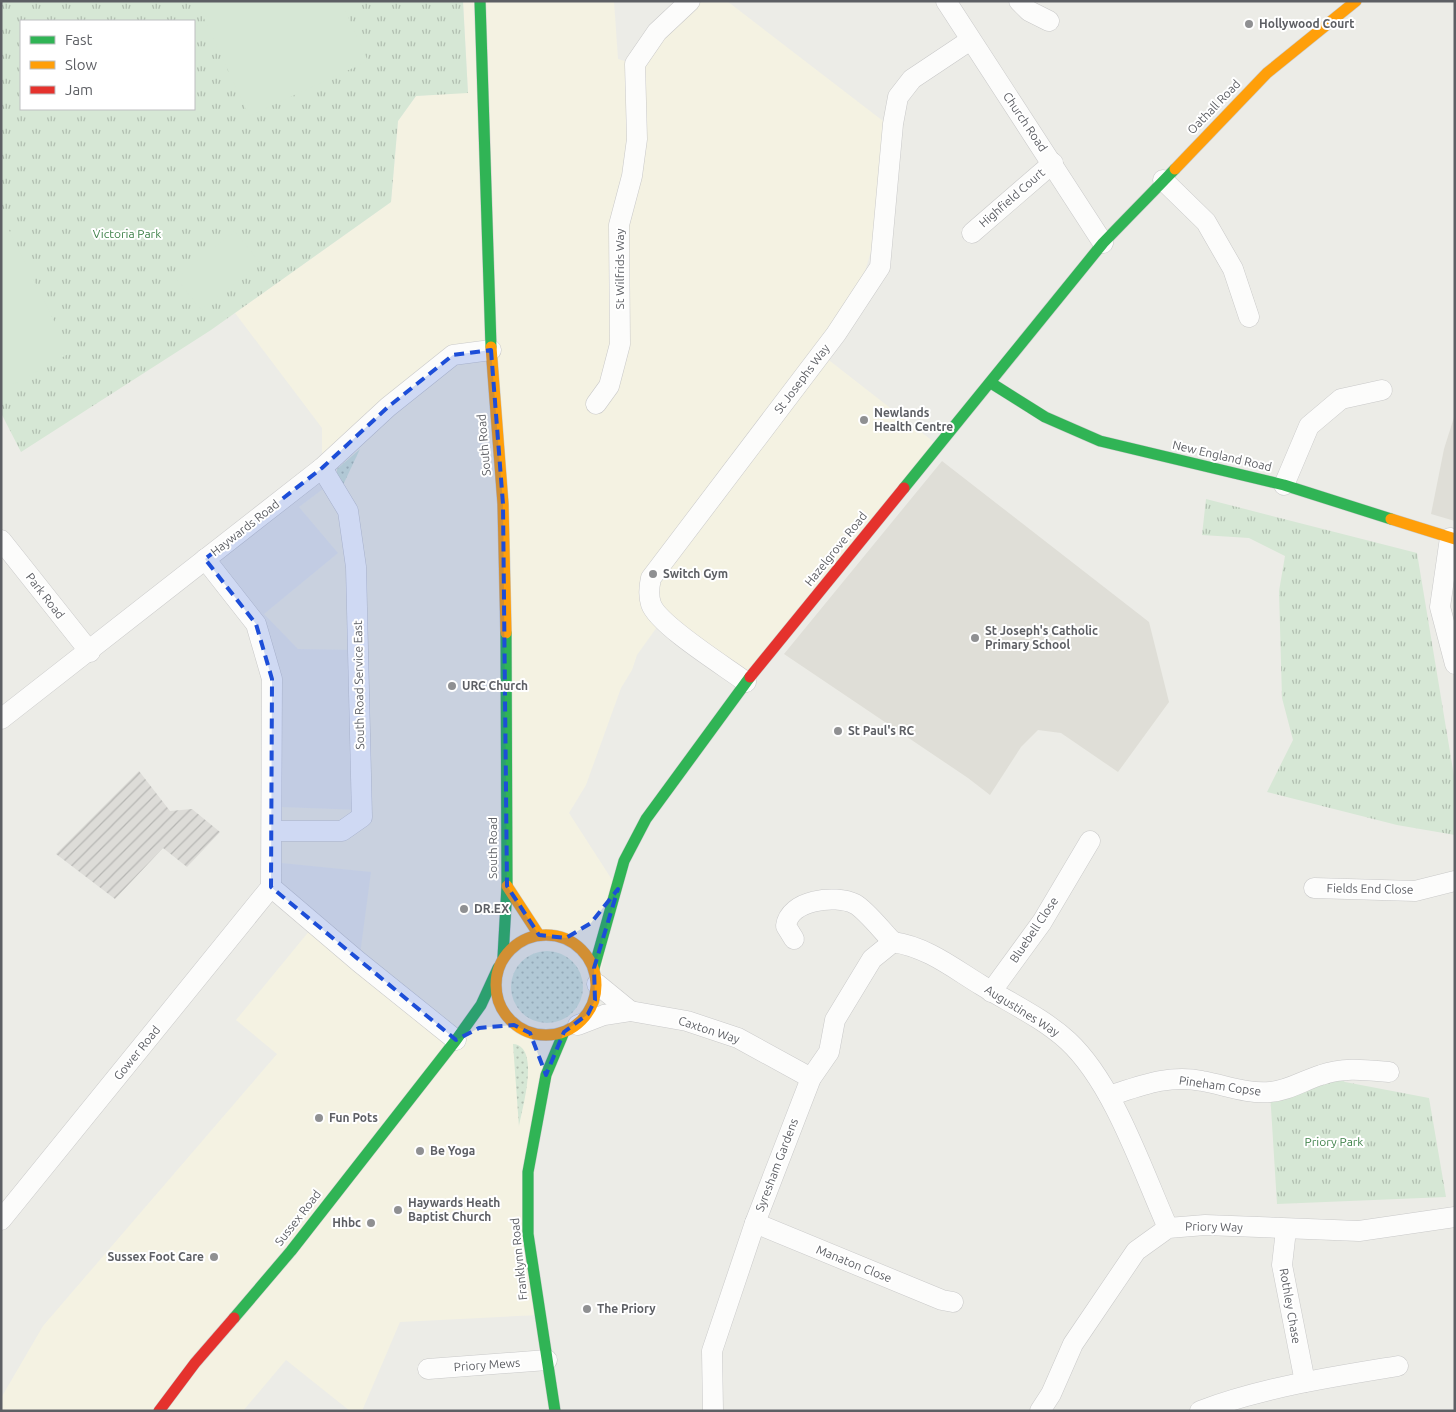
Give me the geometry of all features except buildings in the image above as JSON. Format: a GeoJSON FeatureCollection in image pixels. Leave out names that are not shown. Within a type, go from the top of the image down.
{"type":"FeatureCollection","features":[{"type":"Feature","properties":{"kind":"main road","name":"South Road"},"geometry":{"type":"LineString","coordinates":[[480,1],[491,350],[503,504],[507,886],[503,957]]}},
{"type":"Feature","properties":{"kind":"main road","name":"Oathall Road"},"geometry":{"type":"LineString","coordinates":[[1103,243],[1267,73],[1356,1]]}},
{"type":"Feature","properties":{"kind":"main road","name":"Hazelgrove Road"},"geometry":{"type":"LineString","coordinates":[[595,976],[624,860],[646,819],[746,682],[1103,243]]}},
{"type":"Feature","properties":{"kind":"main road","name":"New England Road"},"geometry":{"type":"LineString","coordinates":[[991,383],[1045,417],[1100,441],[1284,485],[1452,538]]}},
{"type":"Feature","properties":{"kind":"main road","name":"South Road"},"geometry":{"type":"LineString","coordinates":[[507,886],[539,935]]}},
{"type":"Feature","properties":{"kind":"main road","name":"Hazelgrove Road"},"geometry":{"type":"LineString","coordinates":[[596,916],[618,889]]}},
{"type":"Feature","properties":{"kind":"main road"},"geometry":{"type":"LineString","coordinates":[[539,935],[570,936],[588,956],[595,976],[595,1000],[588,1014],[571,1029],[547,1036],[530,1033],[514,1024],[504,1013],[497,999],[495,984],[498,968],[503,957],[519,942],[539,935]]}},
{"type":"Feature","properties":{"kind":"main road","name":"Sussex Road"},"geometry":{"type":"LineString","coordinates":[[159,1411],[195,1363],[291,1251],[456,1040],[481,1005],[498,968]]}},
{"type":"Feature","properties":{"kind":"main road"},"geometry":{"type":"LineString","coordinates":[[497,1026],[514,1024]]}},
{"type":"Feature","properties":{"kind":"main road","name":"Sussex Road"},"geometry":{"type":"LineString","coordinates":[[456,1040],[479,1028]]}},
{"type":"Feature","properties":{"kind":"main road","name":"Franklynn Road"},"geometry":{"type":"LineString","coordinates":[[555,1411],[528,1225],[528,1172],[546,1075],[571,1029]]}},
{"type":"Feature","properties":{"kind":"main road"},"geometry":{"type":"LineString","coordinates":[[530,1033],[546,1075]]}},
{"type":"Feature","properties":{"kind":"street","name":"St Wilfrids Way"},"geometry":{"type":"LineString","coordinates":[[596,404],[609,386],[620,344],[619,225],[632,176],[637,139],[635,64],[657,32],[690,1]]}},
{"type":"Feature","properties":{"kind":"street"},"geometry":{"type":"LineString","coordinates":[[1019,1],[1029,11],[1048,21]]}},
{"type":"Feature","properties":{"kind":"street","name":"Church Road"},"geometry":{"type":"LineString","coordinates":[[948,2],[969,40],[1053,163],[1103,243]]}},
{"type":"Feature","properties":{"kind":"street","name":"St Josephs Way"},"geometry":{"type":"LineString","coordinates":[[746,682],[662,620],[651,606],[648,589],[652,578],[836,334],[880,267],[892,124],[898,97],[912,78],[969,40]]}},
{"type":"Feature","properties":{"kind":"street","name":"Highfield Court"},"geometry":{"type":"LineString","coordinates":[[972,234],[1053,163]]}},
{"type":"Feature","properties":{"kind":"street"},"geometry":{"type":"LineString","coordinates":[[1163,180],[1206,222],[1233,269],[1248,317]]}},
{"type":"Feature","properties":{"kind":"street","name":"Haywards Road"},"geometry":{"type":"LineString","coordinates":[[1,719],[90,652],[322,468],[388,407],[453,355],[491,350]]}},
{"type":"Feature","properties":{"kind":"street"},"geometry":{"type":"LineString","coordinates":[[1284,485],[1309,426],[1341,399],[1382,390]]}},
{"type":"Feature","properties":{"kind":"street","name":"South Road Service East"},"geometry":{"type":"LineString","coordinates":[[273,831],[342,831],[362,817],[356,567],[348,511],[322,468]]}},
{"type":"Feature","properties":{"kind":"street"},"geometry":{"type":"LineString","coordinates":[[1452,538],[1440,607],[1455,664]]}},
{"type":"Feature","properties":{"kind":"street","name":"Park Road"},"geometry":{"type":"LineString","coordinates":[[1,540],[90,652]]}},
{"type":"Feature","properties":{"kind":"street"},"geometry":{"type":"LineString","coordinates":[[206,559],[256,624],[272,679],[273,831],[271,886],[359,962],[456,1040]]}},
{"type":"Feature","properties":{"kind":"street","name":"Bluebell Close"},"geometry":{"type":"LineString","coordinates":[[991,992],[1042,922],[1090,841]]}},
{"type":"Feature","properties":{"kind":"street","name":"Fields End Close"},"geometry":{"type":"LineString","coordinates":[[1314,888],[1415,891],[1455,881]]}},
{"type":"Feature","properties":{"kind":"street","name":"Gower Road"},"geometry":{"type":"LineString","coordinates":[[1,1220],[271,886]]}},
{"type":"Feature","properties":{"kind":"street"},"geometry":{"type":"LineString","coordinates":[[794,939],[786,926],[791,914],[802,906],[833,899],[856,905],[894,942]]}},
{"type":"Feature","properties":{"kind":"street","name":"Augustines Way"},"geometry":{"type":"LineString","coordinates":[[894,942],[909,944],[926,950],[991,992],[1033,1016],[1067,1040],[1089,1064],[1109,1096],[1168,1228]]}},
{"type":"Feature","properties":{"kind":"street","name":"Syresham Gardens"},"geometry":{"type":"LineString","coordinates":[[713,1411],[712,1351],[755,1223],[811,1078],[829,1052],[835,1020],[872,959],[894,942]]}},
{"type":"Feature","properties":{"kind":"street"},"geometry":{"type":"LineString","coordinates":[[595,976],[630,1011]]}},
{"type":"Feature","properties":{"kind":"street","name":"Caxton Way"},"geometry":{"type":"LineString","coordinates":[[571,1029],[604,1015],[630,1011],[687,1020],[738,1038],[811,1078]]}},
{"type":"Feature","properties":{"kind":"street","name":"Pineham Copse"},"geometry":{"type":"LineString","coordinates":[[1109,1096],[1158,1081],[1178,1078],[1202,1080],[1242,1091],[1270,1092],[1288,1088],[1322,1074],[1347,1068],[1389,1072]]}},
{"type":"Feature","properties":{"kind":"street","name":"Priory Way"},"geometry":{"type":"LineString","coordinates":[[1040,1411],[1051,1394],[1073,1344],[1136,1251],[1168,1228],[1205,1225],[1359,1232],[1455,1217]]}},
{"type":"Feature","properties":{"kind":"street","name":"Manaton Close"},"geometry":{"type":"LineString","coordinates":[[755,1223],[942,1300],[953,1302]]}},
{"type":"Feature","properties":{"kind":"street","name":"Rothley Chase"},"geometry":{"type":"LineString","coordinates":[[1286,1230],[1282,1265],[1305,1382]]}},
{"type":"Feature","properties":{"kind":"street","name":"Priory Mews"},"geometry":{"type":"LineString","coordinates":[[428,1369],[547,1360]]}},
{"type":"Feature","properties":{"kind":"street"},"geometry":{"type":"LineString","coordinates":[[1200,1411],[1237,1397],[1305,1382],[1398,1366]]}},
{"type":"Feature","properties":{"kind":"highlighted area"},"geometry":{"type":"Polygon","coordinates":[[[491,350],[503,504],[507,886],[539,935],[566,938],[591,923],[618,889],[594,968],[595,1000],[588,1014],[564,1032],[546,1075],[530,1033],[514,1025],[479,1028],[456,1040],[271,887],[272,679],[256,624],[205,559],[322,468],[388,407],[453,355],[491,350]]]}},
{"type":"Feature","properties":{"kind":"shaded area"},"geometry":{"type":"Polygon","coordinates":[[[463,1],[614,1],[618,59],[635,64],[656,47],[701,1],[727,1],[883,121],[874,242],[865,271],[874,276],[821,354],[939,446],[746,682],[662,620],[637,655],[632,670],[621,688],[586,785],[569,813],[618,889],[595,1000],[588,1014],[564,1033],[528,1172],[539,1315],[400,1322],[362,1411],[350,1411],[286,1360],[243,1411],[1,1411],[1,1398],[43,1326],[277,1054],[236,1020],[315,924],[359,962],[371,872],[281,863],[280,807],[361,810],[359,650],[298,649],[264,614],[338,553],[299,507],[331,483],[322,468],[322,428],[235,313],[391,202],[398,121],[416,96],[468,92],[463,1]]]}},
{"type":"Feature","properties":{"kind":"shaded area"},"geometry":{"type":"Polygon","coordinates":[[[1455,414],[1455,521],[1431,514],[1444,449],[1455,414]]]}},
{"type":"Feature","properties":{"kind":"shaded area","name":"St Joseph's Catholic Primary School"},"geometry":{"type":"Polygon","coordinates":[[[942,461],[1149,622],[1169,702],[1118,772],[1061,733],[1038,730],[1021,747],[990,795],[968,778],[784,654],[942,461]]]}},
{"type":"Feature","properties":{"kind":"shaded area"},"geometry":{"type":"Polygon","coordinates":[[[139,771],[170,811],[192,809],[220,832],[187,867],[163,848],[115,899],[56,854],[139,771]]]}},
{"type":"Feature","properties":{"kind":"green space","name":"Victoria Park"},"geometry":{"type":"Polygon","coordinates":[[[1,1],[463,1],[468,93],[416,96],[398,121],[391,202],[211,330],[21,452],[1,413],[1,1]]]}},
{"type":"Feature","properties":{"kind":"green space"},"geometry":{"type":"Polygon","coordinates":[[[196,1],[341,1],[368,61],[249,116],[196,1]]]}},
{"type":"Feature","properties":{"kind":"green space"},"geometry":{"type":"Polygon","coordinates":[[[7,226],[70,353],[1,391],[1,229],[7,226]]]}},
{"type":"Feature","properties":{"kind":"green space"},"geometry":{"type":"Polygon","coordinates":[[[235,231],[260,263],[201,310],[176,278],[235,231]]]}},
{"type":"Feature","properties":{"kind":"green space"},"geometry":{"type":"Polygon","coordinates":[[[360,449],[343,485],[337,474],[337,469],[360,449]]]}},
{"type":"Feature","properties":{"kind":"green space"},"geometry":{"type":"Polygon","coordinates":[[[1206,499],[1417,553],[1455,782],[1455,835],[1397,825],[1267,792],[1293,740],[1282,698],[1279,591],[1285,556],[1249,538],[1202,535],[1206,499]]]}},
{"type":"Feature","properties":{"kind":"green space"},"geometry":{"type":"Polygon","coordinates":[[[554,951],[573,961],[581,973],[583,987],[581,1001],[573,1013],[561,1021],[540,1023],[521,1013],[513,1001],[511,980],[521,961],[533,953],[554,951]]]}},
{"type":"Feature","properties":{"kind":"green space"},"geometry":{"type":"Polygon","coordinates":[[[513,1044],[521,1047],[526,1055],[528,1066],[528,1080],[519,1127],[513,1044]]]}},
{"type":"Feature","properties":{"kind":"green space","name":"Priory Park"},"geometry":{"type":"Polygon","coordinates":[[[1330,1072],[1345,1082],[1429,1098],[1446,1197],[1277,1204],[1270,1092],[1330,1072]]]}},
{"type":"Feature","properties":{"kind":"traffic: fast"},"geometry":{"type":"LineString","coordinates":[[480,1],[491,347]]}},
{"type":"Feature","properties":{"kind":"traffic: fast"},"geometry":{"type":"LineString","coordinates":[[904,488],[1103,243],[1175,169]]}},
{"type":"Feature","properties":{"kind":"traffic: fast"},"geometry":{"type":"LineString","coordinates":[[991,383],[1045,417],[1100,441],[1284,485],[1391,519]]}},
{"type":"Feature","properties":{"kind":"traffic: fast"},"geometry":{"type":"LineString","coordinates":[[503,957],[507,886],[506,633]]}},
{"type":"Feature","properties":{"kind":"traffic: fast"},"geometry":{"type":"LineString","coordinates":[[594,968],[624,861],[646,819],[750,677]]}},
{"type":"Feature","properties":{"kind":"traffic: fast"},"geometry":{"type":"LineString","coordinates":[[234,1318],[291,1251],[456,1040],[481,1005],[498,968]]}},
{"type":"Feature","properties":{"kind":"traffic: fast"},"geometry":{"type":"LineString","coordinates":[[555,1411],[528,1234],[528,1172],[546,1075],[564,1032]]}},
{"type":"Feature","properties":{"kind":"traffic: slow"},"geometry":{"type":"LineString","coordinates":[[1175,169],[1267,73],[1356,1]]}},
{"type":"Feature","properties":{"kind":"traffic: slow"},"geometry":{"type":"LineString","coordinates":[[491,347],[503,504],[506,633]]}},
{"type":"Feature","properties":{"kind":"traffic: slow"},"geometry":{"type":"LineString","coordinates":[[1391,519],[1455,539]]}},
{"type":"Feature","properties":{"kind":"traffic: slow"},"geometry":{"type":"LineString","coordinates":[[507,886],[539,935]]}},
{"type":"Feature","properties":{"kind":"traffic: slow"},"geometry":{"type":"LineString","coordinates":[[546,935],[565,938],[582,949],[593,966],[596,985],[593,1004],[582,1021],[565,1032],[546,1035],[527,1032],[510,1021],[499,1004],[496,985],[499,966],[510,949],[527,938],[546,935]]}},
{"type":"Feature","properties":{"kind":"traffic: jam"},"geometry":{"type":"LineString","coordinates":[[750,677],[904,488]]}},
{"type":"Feature","properties":{"kind":"traffic: jam"},"geometry":{"type":"LineString","coordinates":[[159,1411],[195,1363],[234,1318]]}},
{"type":"Feature","properties":{"kind":"place","name":"Hollywood Court"},"geometry":{"type":"Point","coordinates":[1249,24]}},
{"type":"Feature","properties":{"kind":"place","name":"Newlands Health Centre"},"geometry":{"type":"Point","coordinates":[864,420]}},
{"type":"Feature","properties":{"kind":"place","name":"Switch Gym"},"geometry":{"type":"Point","coordinates":[653,574]}},
{"type":"Feature","properties":{"kind":"place","name":"St Joseph's Catholic Primary School"},"geometry":{"type":"Point","coordinates":[975,638]}},
{"type":"Feature","properties":{"kind":"place","name":"URC Church"},"geometry":{"type":"Point","coordinates":[452,686]}},
{"type":"Feature","properties":{"kind":"place","name":"St Paul's RC"},"geometry":{"type":"Point","coordinates":[838,731]}},
{"type":"Feature","properties":{"kind":"place","name":"DR.EX"},"geometry":{"type":"Point","coordinates":[464,909]}},
{"type":"Feature","properties":{"kind":"place","name":"Fun Pots"},"geometry":{"type":"Point","coordinates":[319,1118]}},
{"type":"Feature","properties":{"kind":"place","name":"Be Yoga"},"geometry":{"type":"Point","coordinates":[420,1151]}},
{"type":"Feature","properties":{"kind":"place","name":"Haywards Heath Baptist Church"},"geometry":{"type":"Point","coordinates":[398,1210]}},
{"type":"Feature","properties":{"kind":"place","name":"Hhbc"},"geometry":{"type":"Point","coordinates":[371,1223]}},
{"type":"Feature","properties":{"kind":"place","name":"Sussex Foot Care"},"geometry":{"type":"Point","coordinates":[214,1257]}},
{"type":"Feature","properties":{"kind":"place","name":"The Priory"},"geometry":{"type":"Point","coordinates":[587,1309]}}]}
